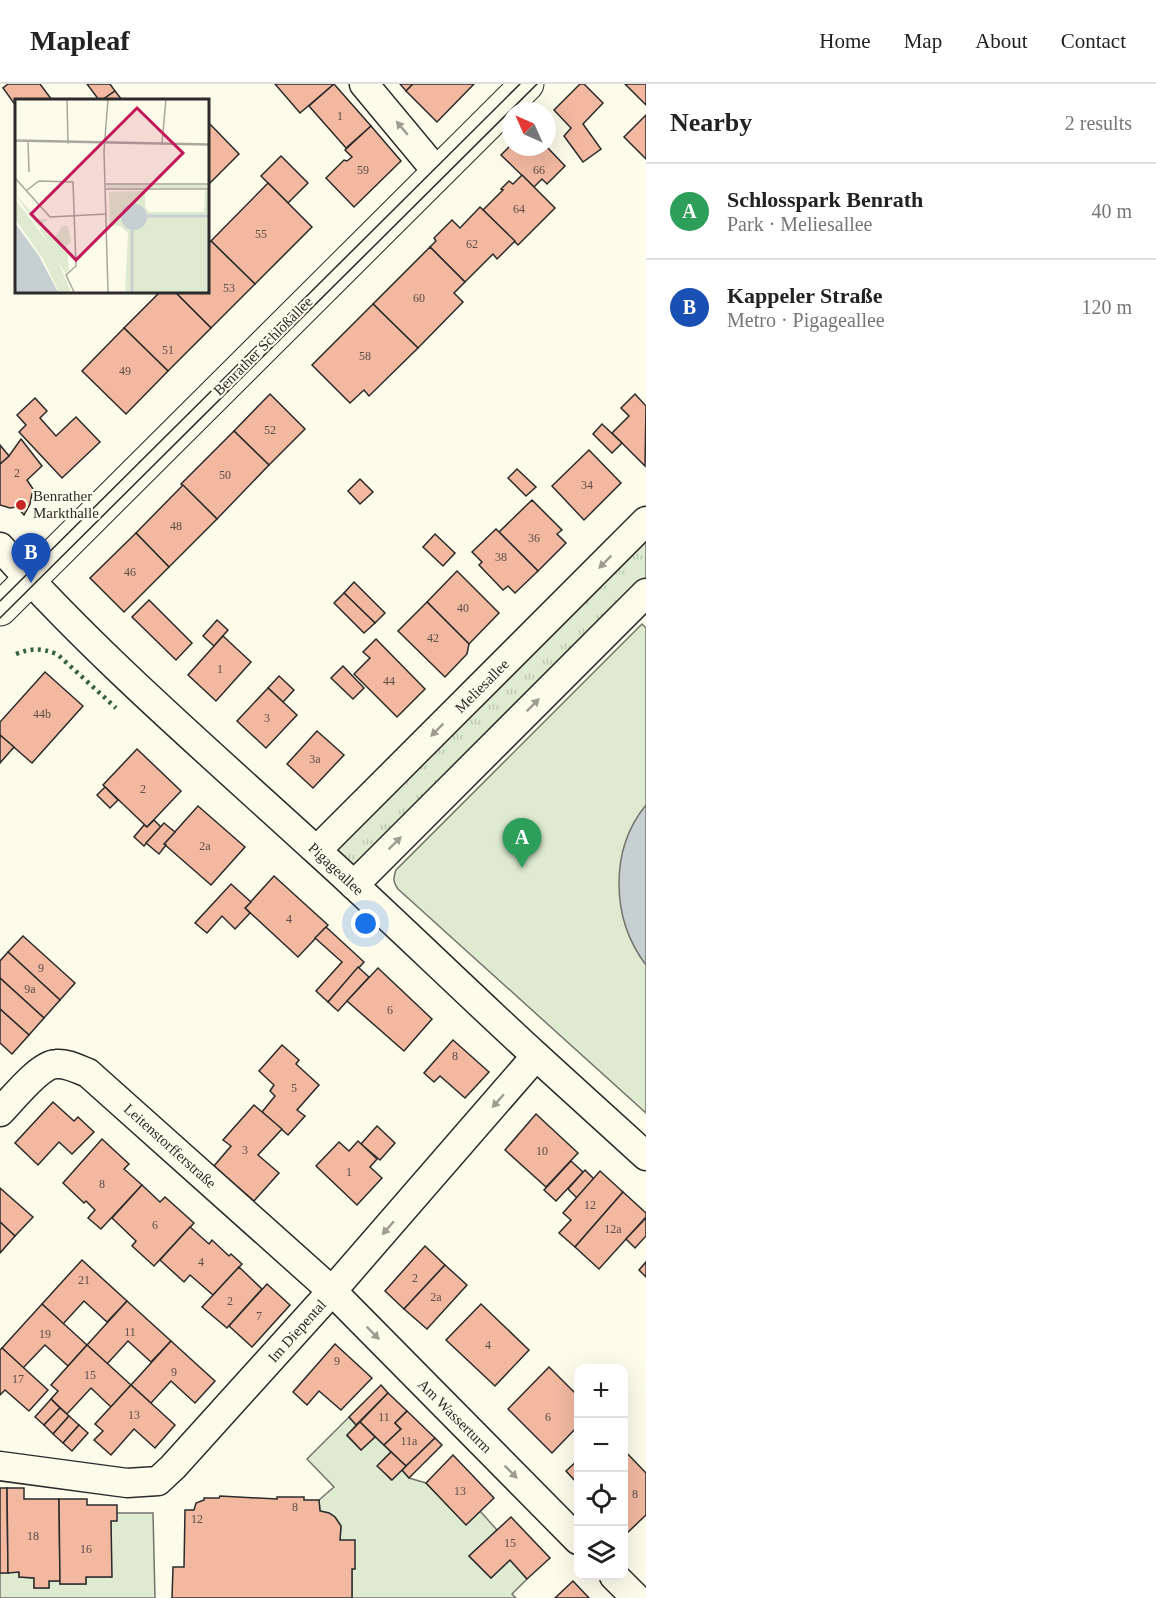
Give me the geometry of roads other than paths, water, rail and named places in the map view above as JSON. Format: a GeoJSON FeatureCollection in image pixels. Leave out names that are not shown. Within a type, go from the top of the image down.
{"type":"FeatureCollection","features":[{"type":"Feature","properties":{"kind":"main road","name":"Benrather Schloßallee"},"geometry":{"type":"LineString","coordinates":[[0,609],[527,84]]}},
{"type":"Feature","properties":{"kind":"street"},"geometry":{"type":"LineString","coordinates":[[364,84],[438,173]]}},
{"type":"Feature","properties":{"kind":"street","name":"Meliesallee"},"geometry":{"type":"LineString","coordinates":[[317,850],[646,521]]}},
{"type":"Feature","properties":{"kind":"street","name":"Pigageallee"},"geometry":{"type":"LineString","coordinates":[[0,547],[79,632],[646,1156]]}},
{"type":"Feature","properties":{"kind":"street"},"geometry":{"type":"LineString","coordinates":[[354,885],[646,593]]}},
{"type":"Feature","properties":{"kind":"street","name":"Im Diepental"},"geometry":{"type":"LineString","coordinates":[[0,1466],[128,1483],[158,1481],[332,1291],[536,1056]]}},
{"type":"Feature","properties":{"kind":"street","name":"Leitenstorfferstraße"},"geometry":{"type":"LineString","coordinates":[[0,1112],[34,1075],[54,1064],[71,1066],[88,1073],[332,1291]]}},
{"type":"Feature","properties":{"kind":"street","name":"Am Wasserturm"},"geometry":{"type":"LineString","coordinates":[[332,1291],[574,1535]]}},
{"type":"Feature","properties":{"kind":"street"},"geometry":{"type":"LineString","coordinates":[[619,1580],[636,1598]]}},
{"type":"Feature","properties":{"kind":"tram line"},"geometry":{"type":"LineString","coordinates":[[0,601],[520,84]]}},
{"type":"Feature","properties":{"kind":"tram line"},"geometry":{"type":"LineString","coordinates":[[0,618],[537,84]]}},
{"type":"Feature","properties":{"kind":"place","name":"Benrather Markthalle"},"geometry":{"type":"Point","coordinates":[21,505]}},
{"type":"Feature","properties":{"kind":"place","name":"Kappeler Straße"},"geometry":{"type":"Point","coordinates":[31,583]}},
{"type":"Feature","properties":{"kind":"place","name":"Schlosspark Benrath"},"geometry":{"type":"Point","coordinates":[522,868]}}]}
